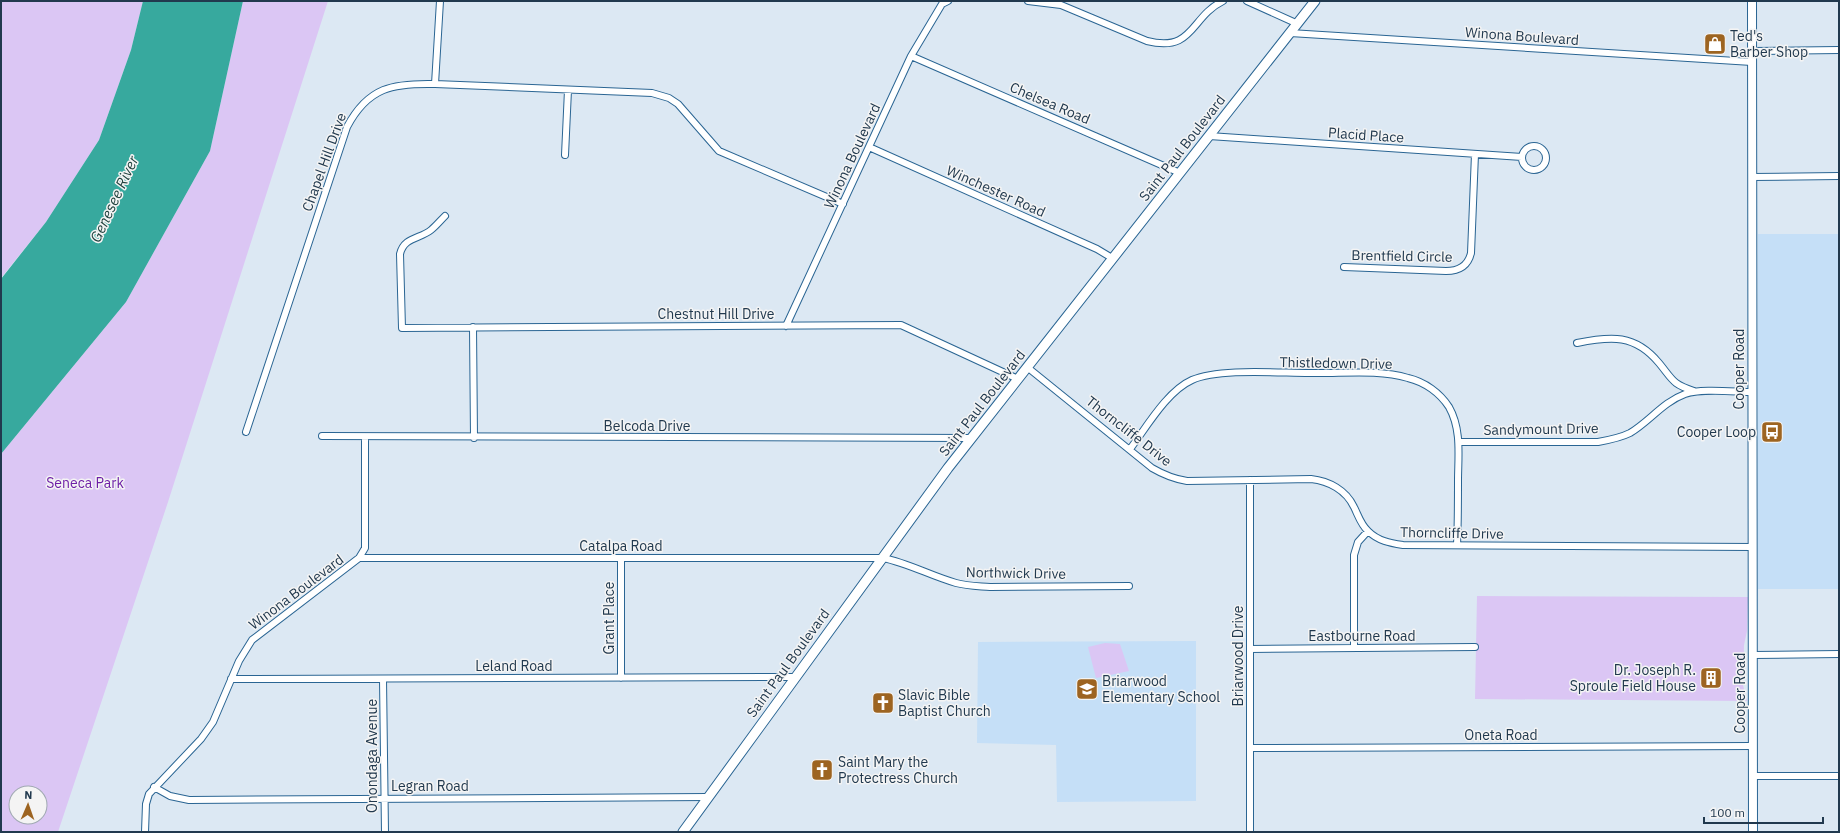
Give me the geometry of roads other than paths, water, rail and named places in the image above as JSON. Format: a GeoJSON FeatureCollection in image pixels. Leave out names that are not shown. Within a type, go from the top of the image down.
{"type":"FeatureCollection","features":[{"type":"Feature","properties":{"kind":"main road","name":"Saint Paul Boulevard"},"geometry":{"type":"LineString","coordinates":[[683,832],[972,438],[1112,258],[1316,1]]}},
{"type":"Feature","properties":{"kind":"street"},"geometry":{"type":"LineString","coordinates":[[435,84],[440,1]]}},
{"type":"Feature","properties":{"kind":"street","name":"Winona Boulevard"},"geometry":{"type":"LineString","coordinates":[[786,326],[911,56],[942,4],[948,1]]}},
{"type":"Feature","properties":{"kind":"street"},"geometry":{"type":"LineString","coordinates":[[1028,1],[1061,5],[1147,41],[1160,44],[1169,44],[1184,38],[1211,9],[1223,1]]}},
{"type":"Feature","properties":{"kind":"street"},"geometry":{"type":"LineString","coordinates":[[1247,1],[1298,24]]}},
{"type":"Feature","properties":{"kind":"street","name":"Cooper Road"},"geometry":{"type":"LineString","coordinates":[[1752,1],[1753,832]]}},
{"type":"Feature","properties":{"kind":"street","name":"Winona Boulevard"},"geometry":{"type":"LineString","coordinates":[[1290,33],[1752,62]]}},
{"type":"Feature","properties":{"kind":"street"},"geometry":{"type":"LineString","coordinates":[[1752,51],[1839,50]]}},
{"type":"Feature","properties":{"kind":"street","name":"Chelsea Road"},"geometry":{"type":"LineString","coordinates":[[911,56],[1180,173]]}},
{"type":"Feature","properties":{"kind":"street","name":"Chapel Hill Drive"},"geometry":{"type":"LineString","coordinates":[[246,432],[342,139],[353,115],[367,99],[378,91],[389,87],[411,83],[652,93],[669,98],[687,113],[719,152],[843,204]]}},
{"type":"Feature","properties":{"kind":"street"},"geometry":{"type":"LineString","coordinates":[[565,155],[568,90]]}},
{"type":"Feature","properties":{"kind":"street","name":"Placid Place"},"geometry":{"type":"LineString","coordinates":[[1209,136],[1522,157]]}},
{"type":"Feature","properties":{"kind":"street"},"geometry":{"type":"LineString","coordinates":[[1535,145],[1539,146],[1545,151],[1547,160],[1543,167],[1531,170],[1524,165],[1522,157],[1525,149],[1535,145]]}},
{"type":"Feature","properties":{"kind":"street","name":"Winchester Road"},"geometry":{"type":"LineString","coordinates":[[869,147],[1098,249],[1112,258]]}},
{"type":"Feature","properties":{"kind":"street","name":"Brentfield Circle"},"geometry":{"type":"LineString","coordinates":[[1344,267],[1446,271],[1459,270],[1463,267],[1470,258],[1471,253],[1475,154]]}},
{"type":"Feature","properties":{"kind":"street"},"geometry":{"type":"LineString","coordinates":[[1752,177],[1839,176]]}},
{"type":"Feature","properties":{"kind":"street","name":"Chestnut Hill Drive"},"geometry":{"type":"LineString","coordinates":[[445,216],[430,231],[408,241],[402,248],[400,254],[402,328],[902,325],[1018,378]]}},
{"type":"Feature","properties":{"kind":"street"},"geometry":{"type":"LineString","coordinates":[[473,327],[474,438]]}},
{"type":"Feature","properties":{"kind":"street"},"geometry":{"type":"LineString","coordinates":[[1577,342],[1612,338],[1633,342],[1649,352],[1674,383],[1696,392]]}},
{"type":"Feature","properties":{"kind":"street","name":"Thorncliffe Drive"},"geometry":{"type":"LineString","coordinates":[[1027,366],[1152,468],[1174,479],[1187,481],[1311,479],[1325,482],[1340,489],[1349,499],[1361,522],[1368,531],[1377,538],[1388,543],[1403,545],[1753,547]]}},
{"type":"Feature","properties":{"kind":"street","name":"Thistledown Drive"},"geometry":{"type":"LineString","coordinates":[[1130,449],[1166,402],[1179,388],[1202,376],[1229,373],[1381,374],[1409,378],[1429,387],[1448,406],[1453,416],[1459,442],[1457,545]]}},
{"type":"Feature","properties":{"kind":"street","name":"Sandymount Drive"},"geometry":{"type":"LineString","coordinates":[[1459,442],[1598,442],[1610,440],[1630,433],[1675,398],[1686,393],[1752,392]]}},
{"type":"Feature","properties":{"kind":"street","name":"Belcoda Drive"},"geometry":{"type":"LineString","coordinates":[[322,436],[474,438],[972,438]]}},
{"type":"Feature","properties":{"kind":"street","name":"Winona Boulevard"},"geometry":{"type":"LineString","coordinates":[[146,832],[146,804],[149,794],[201,739],[213,722],[245,650],[260,632],[359,558],[365,548],[365,437]]}},
{"type":"Feature","properties":{"kind":"street","name":"Briarwood Drive"},"geometry":{"type":"LineString","coordinates":[[1250,480],[1250,832]]}},
{"type":"Feature","properties":{"kind":"street"},"geometry":{"type":"LineString","coordinates":[[1354,648],[1354,555],[1358,542],[1368,531]]}},
{"type":"Feature","properties":{"kind":"street","name":"Catalpa Road"},"geometry":{"type":"LineString","coordinates":[[359,558],[883,558]]}},
{"type":"Feature","properties":{"kind":"street","name":"Grant Place"},"geometry":{"type":"LineString","coordinates":[[621,558],[622,678]]}},
{"type":"Feature","properties":{"kind":"street","name":"Northwick Drive"},"geometry":{"type":"LineString","coordinates":[[883,558],[898,561],[945,580],[967,585],[990,587],[1130,586]]}},
{"type":"Feature","properties":{"kind":"street","name":"Eastbourne Road"},"geometry":{"type":"LineString","coordinates":[[1250,649],[1475,647]]}},
{"type":"Feature","properties":{"kind":"street"},"geometry":{"type":"LineString","coordinates":[[1753,655],[1839,654]]}},
{"type":"Feature","properties":{"kind":"street","name":"Leland Road"},"geometry":{"type":"LineString","coordinates":[[231,679],[796,677]]}},
{"type":"Feature","properties":{"kind":"street","name":"Onondaga Avenue"},"geometry":{"type":"LineString","coordinates":[[383,679],[385,832]]}},
{"type":"Feature","properties":{"kind":"street","name":"Oneta Road"},"geometry":{"type":"LineString","coordinates":[[1250,748],[1753,746]]}},
{"type":"Feature","properties":{"kind":"street"},"geometry":{"type":"LineString","coordinates":[[1753,776],[1839,776]]}},
{"type":"Feature","properties":{"kind":"street","name":"Legran Road"},"geometry":{"type":"LineString","coordinates":[[154,788],[170,796],[189,800],[708,797]]}},
{"type":"Feature","properties":{"kind":"water","name":"Genesee River"},"geometry":{"type":"Polygon","coordinates":[[[143,1],[243,1],[210,151],[126,302],[1,454],[1,279],[46,222],[99,140],[131,50],[143,1]]]}},
{"type":"Feature","properties":{"kind":"place","name":"Ted's Barber Shop"},"geometry":{"type":"Point","coordinates":[1715,44]}},
{"type":"Feature","properties":{"kind":"place","name":"Cooper Loop"},"geometry":{"type":"Point","coordinates":[1772,432]}},
{"type":"Feature","properties":{"kind":"place","name":"Dr. Joseph R. Sproule Field House"},"geometry":{"type":"Point","coordinates":[1711,678]}},
{"type":"Feature","properties":{"kind":"place","name":"Briarwood Elementary School"},"geometry":{"type":"Point","coordinates":[1087,689]}},
{"type":"Feature","properties":{"kind":"place","name":"Slavic Bible Baptist Church"},"geometry":{"type":"Point","coordinates":[883,703]}},
{"type":"Feature","properties":{"kind":"place","name":"Saint Mary the Protectress Church"},"geometry":{"type":"Point","coordinates":[822,770]}},
{"type":"Feature","properties":{"kind":"park label","name":"Seneca Park"},"geometry":{"type":"Point","coordinates":[85,483]}}]}
